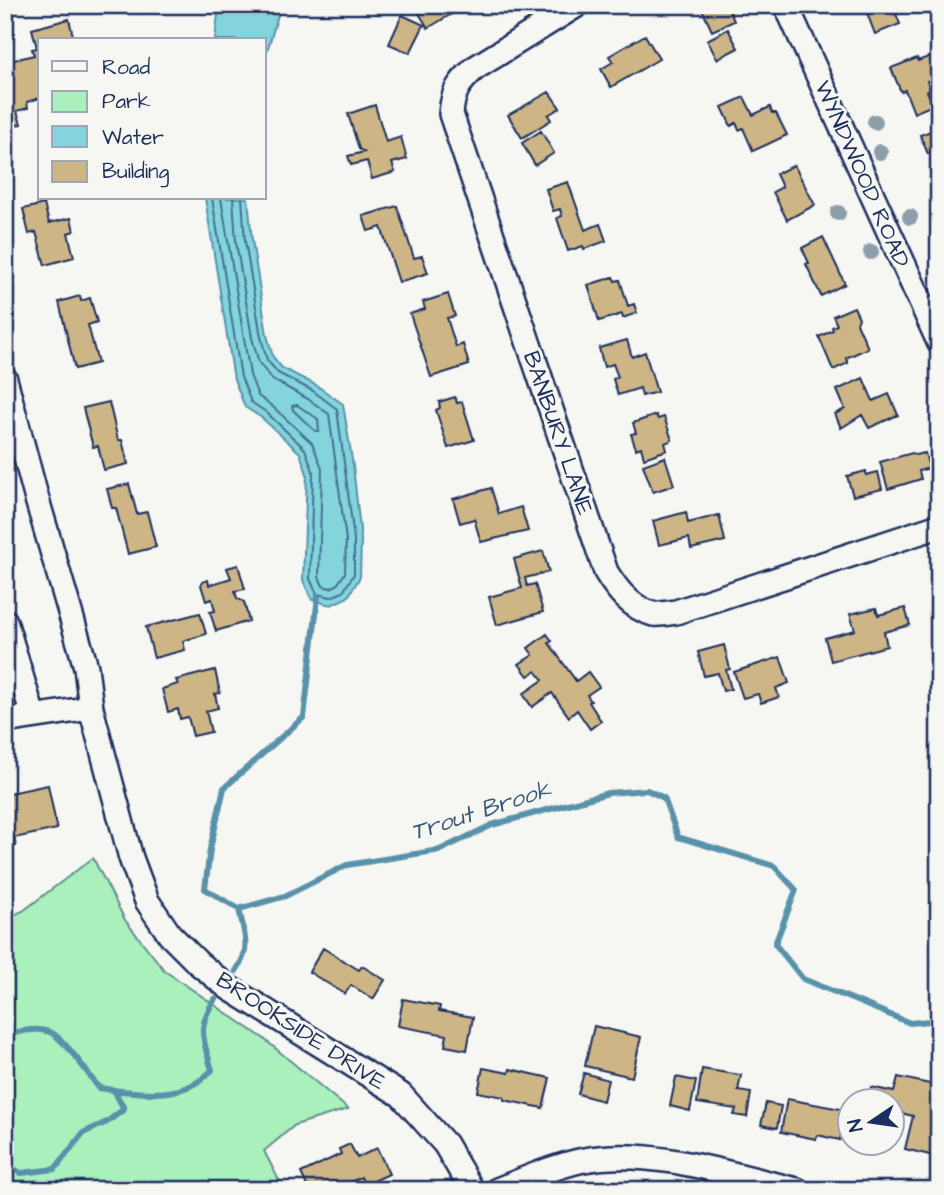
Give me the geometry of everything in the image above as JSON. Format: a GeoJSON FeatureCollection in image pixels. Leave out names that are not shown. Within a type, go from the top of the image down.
{"type":"FeatureCollection","features":[{"type":"Feature","properties":{"kind":"street","name":"BANBURY LANE"},"geometry":{"type":"LineString","coordinates":[[577,5],[475,68],[461,80],[452,96],[451,114],[606,572],[618,592],[634,605],[654,614],[676,612],[939,526]]}},
{"type":"Feature","properties":{"kind":"street","name":"WYNDWOOD ROAD"},"geometry":{"type":"LineString","coordinates":[[786,5],[939,342]]}},
{"type":"Feature","properties":{"kind":"street","name":"BROOKSIDE DRIVE"},"geometry":{"type":"LineString","coordinates":[[5,379],[86,667],[91,708],[131,858],[147,901],[170,935],[229,988],[401,1095],[445,1144],[471,1190]]}},
{"type":"Feature","properties":{"kind":"street"},"geometry":{"type":"LineString","coordinates":[[5,621],[33,716]]}},
{"type":"Feature","properties":{"kind":"street"},"geometry":{"type":"LineString","coordinates":[[5,721],[91,708]]}},
{"type":"Feature","properties":{"kind":"street"},"geometry":{"type":"LineString","coordinates":[[497,1190],[550,1169],[584,1160],[618,1156],[690,1165],[797,1190]]}},
{"type":"Feature","properties":{"kind":"green space"},"geometry":{"type":"Polygon","coordinates":[[[93,858],[125,920],[165,971],[263,1038],[348,1109],[295,1125],[264,1151],[284,1190],[5,1190],[5,919],[23,911],[93,858]]]}},
{"type":"Feature","properties":{"kind":"water"},"geometry":{"type":"Polygon","coordinates":[[[219,5],[281,5],[266,54],[266,38],[215,38],[219,5]]]}},
{"type":"Feature","properties":{"kind":"water"},"geometry":{"type":"Polygon","coordinates":[[[205,200],[248,200],[267,335],[273,357],[282,368],[316,385],[343,404],[361,539],[360,577],[348,597],[331,605],[312,600],[303,580],[307,474],[300,453],[262,418],[245,407],[234,379],[205,200]]]}},
{"type":"Feature","properties":{"kind":"building"},"geometry":{"type":"Polygon","coordinates":[[[414,5],[467,5],[428,28],[414,5]]]}},
{"type":"Feature","properties":{"kind":"building"},"geometry":{"type":"Polygon","coordinates":[[[700,5],[727,5],[734,21],[712,31],[700,5]]]}},
{"type":"Feature","properties":{"kind":"building"},"geometry":{"type":"Polygon","coordinates":[[[864,5],[918,5],[896,14],[900,24],[875,34],[864,5]]]}},
{"type":"Feature","properties":{"kind":"building"},"geometry":{"type":"Polygon","coordinates":[[[402,15],[424,25],[410,53],[389,44],[402,15]]]}},
{"type":"Feature","properties":{"kind":"building"},"geometry":{"type":"Polygon","coordinates":[[[69,19],[74,38],[38,38],[38,99],[27,102],[28,108],[17,111],[21,124],[5,128],[5,70],[12,68],[10,61],[34,55],[32,49],[37,48],[32,29],[69,19]]]}},
{"type":"Feature","properties":{"kind":"building"},"geometry":{"type":"Polygon","coordinates":[[[728,29],[738,48],[717,59],[707,40],[728,29]]]}},
{"type":"Feature","properties":{"kind":"building"},"geometry":{"type":"Polygon","coordinates":[[[645,35],[659,59],[611,87],[601,69],[613,62],[609,56],[645,35]]]}},
{"type":"Feature","properties":{"kind":"building"},"geometry":{"type":"Polygon","coordinates":[[[939,53],[939,76],[927,81],[930,90],[927,91],[933,105],[914,113],[905,90],[901,92],[891,68],[939,53]]]}},
{"type":"Feature","properties":{"kind":"building"},"geometry":{"type":"Polygon","coordinates":[[[549,92],[560,108],[548,115],[551,120],[522,138],[508,115],[549,92]]]}},
{"type":"Feature","properties":{"kind":"building"},"geometry":{"type":"Polygon","coordinates":[[[744,97],[753,115],[770,107],[787,135],[753,151],[743,128],[739,130],[736,123],[731,126],[722,107],[744,97]]]}},
{"type":"Feature","properties":{"kind":"building"},"geometry":{"type":"Polygon","coordinates":[[[375,105],[386,142],[401,137],[407,159],[392,163],[395,172],[372,179],[367,161],[351,165],[348,156],[364,152],[359,149],[348,114],[375,105]]]}},
{"type":"Feature","properties":{"kind":"building"},"geometry":{"type":"Polygon","coordinates":[[[939,128],[939,156],[937,151],[928,154],[920,135],[939,128]]]}},
{"type":"Feature","properties":{"kind":"building"},"geometry":{"type":"Polygon","coordinates":[[[541,131],[554,153],[535,165],[522,143],[541,131]]]}},
{"type":"Feature","properties":{"kind":"building"},"geometry":{"type":"Polygon","coordinates":[[[794,165],[815,205],[787,220],[773,192],[782,187],[776,174],[794,165]]]}},
{"type":"Feature","properties":{"kind":"building"},"geometry":{"type":"Polygon","coordinates":[[[568,182],[585,230],[600,224],[606,241],[584,249],[583,246],[568,251],[557,218],[562,216],[560,209],[553,211],[546,189],[568,182]]]}},
{"type":"Feature","properties":{"kind":"building"},"geometry":{"type":"Polygon","coordinates":[[[44,204],[49,223],[71,218],[74,231],[68,233],[74,257],[45,265],[36,232],[29,234],[23,209],[44,204]]]}},
{"type":"Feature","properties":{"kind":"building"},"geometry":{"type":"Polygon","coordinates":[[[397,206],[414,258],[422,256],[428,273],[399,282],[381,227],[368,231],[363,216],[397,206]]]}},
{"type":"Feature","properties":{"kind":"building"},"geometry":{"type":"Polygon","coordinates":[[[823,237],[845,284],[821,296],[806,264],[809,263],[802,248],[823,237]]]}},
{"type":"Feature","properties":{"kind":"building"},"geometry":{"type":"Polygon","coordinates":[[[613,277],[615,281],[620,280],[628,306],[634,304],[637,313],[623,318],[622,314],[599,321],[588,285],[613,277]]]}},
{"type":"Feature","properties":{"kind":"building"},"geometry":{"type":"Polygon","coordinates":[[[448,294],[455,316],[447,318],[456,347],[463,344],[469,365],[431,377],[410,314],[425,309],[423,302],[448,294]]]}},
{"type":"Feature","properties":{"kind":"building"},"geometry":{"type":"Polygon","coordinates":[[[80,296],[81,301],[90,298],[97,322],[88,325],[98,363],[75,369],[59,302],[80,296]]]}},
{"type":"Feature","properties":{"kind":"building"},"geometry":{"type":"Polygon","coordinates":[[[854,307],[859,318],[857,323],[868,348],[846,358],[848,363],[833,370],[819,337],[837,325],[833,316],[854,307]]]}},
{"type":"Feature","properties":{"kind":"building"},"geometry":{"type":"Polygon","coordinates":[[[627,340],[632,357],[645,352],[657,392],[642,396],[640,388],[618,395],[613,379],[618,377],[613,364],[604,367],[599,348],[627,340]]]}},
{"type":"Feature","properties":{"kind":"building"},"geometry":{"type":"Polygon","coordinates":[[[863,378],[873,401],[889,394],[898,415],[869,428],[862,415],[841,428],[835,414],[845,409],[837,390],[863,378]]]}},
{"type":"Feature","properties":{"kind":"building"},"geometry":{"type":"Polygon","coordinates":[[[455,397],[457,403],[462,402],[474,440],[448,448],[436,410],[440,408],[439,402],[455,397]]]}},
{"type":"Feature","properties":{"kind":"building"},"geometry":{"type":"Polygon","coordinates":[[[109,402],[118,440],[122,440],[128,464],[104,470],[98,446],[93,447],[83,408],[109,402]]]}},
{"type":"Feature","properties":{"kind":"building"},"geometry":{"type":"Polygon","coordinates":[[[656,415],[658,419],[664,417],[672,440],[665,443],[667,450],[644,458],[641,447],[636,449],[631,434],[636,433],[633,423],[656,415]]]}},
{"type":"Feature","properties":{"kind":"building"},"geometry":{"type":"Polygon","coordinates":[[[912,453],[925,453],[929,468],[919,471],[921,479],[888,489],[880,462],[912,453]]]}},
{"type":"Feature","properties":{"kind":"building"},"geometry":{"type":"Polygon","coordinates":[[[665,457],[674,485],[653,492],[643,465],[665,457]]]}},
{"type":"Feature","properties":{"kind":"building"},"geometry":{"type":"Polygon","coordinates":[[[866,471],[866,475],[878,472],[882,489],[853,496],[847,476],[866,471]]]}},
{"type":"Feature","properties":{"kind":"building"},"geometry":{"type":"Polygon","coordinates":[[[129,484],[137,514],[147,512],[156,547],[128,554],[116,508],[112,508],[107,489],[129,484]]]}},
{"type":"Feature","properties":{"kind":"building"},"geometry":{"type":"Polygon","coordinates":[[[491,488],[499,514],[521,507],[528,531],[481,542],[474,519],[460,523],[453,499],[491,488]]]}},
{"type":"Feature","properties":{"kind":"building"},"geometry":{"type":"Polygon","coordinates":[[[686,512],[688,523],[719,515],[725,541],[691,549],[689,538],[659,545],[653,521],[686,512]]]}},
{"type":"Feature","properties":{"kind":"building"},"geometry":{"type":"Polygon","coordinates":[[[543,551],[549,572],[525,578],[527,586],[535,584],[543,612],[497,625],[489,597],[522,588],[514,559],[543,551]]]}},
{"type":"Feature","properties":{"kind":"building"},"geometry":{"type":"Polygon","coordinates":[[[238,565],[245,589],[235,591],[237,598],[244,602],[249,621],[216,631],[210,612],[215,611],[212,599],[206,601],[202,582],[208,580],[209,585],[231,578],[227,568],[238,565]]]}},
{"type":"Feature","properties":{"kind":"building"},"geometry":{"type":"Polygon","coordinates":[[[876,608],[878,615],[905,608],[910,625],[884,632],[887,646],[831,661],[825,638],[855,630],[850,614],[876,608]]]}},
{"type":"Feature","properties":{"kind":"building"},"geometry":{"type":"Polygon","coordinates":[[[200,613],[206,634],[183,641],[185,650],[154,658],[146,627],[200,613]]]}},
{"type":"Feature","properties":{"kind":"building"},"geometry":{"type":"Polygon","coordinates":[[[547,634],[552,641],[549,643],[576,681],[588,672],[599,687],[587,695],[601,721],[590,729],[577,710],[569,717],[552,693],[532,707],[523,694],[543,680],[536,671],[528,676],[519,664],[533,655],[528,648],[547,634]]]}},
{"type":"Feature","properties":{"kind":"building"},"geometry":{"type":"Polygon","coordinates":[[[724,645],[730,669],[726,670],[731,689],[723,691],[718,673],[704,676],[698,652],[724,645]]]}},
{"type":"Feature","properties":{"kind":"building"},"geometry":{"type":"Polygon","coordinates":[[[780,657],[789,683],[776,688],[779,697],[761,703],[758,694],[743,698],[734,672],[780,657]]]}},
{"type":"Feature","properties":{"kind":"building"},"geometry":{"type":"Polygon","coordinates":[[[215,670],[220,693],[215,694],[218,708],[206,711],[211,732],[193,736],[188,717],[180,719],[178,709],[168,712],[162,689],[178,684],[176,680],[215,670]]]}},
{"type":"Feature","properties":{"kind":"building"},"geometry":{"type":"Polygon","coordinates":[[[48,785],[57,829],[14,838],[16,846],[5,848],[5,798],[10,797],[10,793],[48,785]]]}},
{"type":"Feature","properties":{"kind":"building"},"geometry":{"type":"Polygon","coordinates":[[[323,948],[359,970],[362,966],[385,980],[373,999],[351,985],[345,994],[309,972],[323,948]]]}},
{"type":"Feature","properties":{"kind":"building"},"geometry":{"type":"Polygon","coordinates":[[[403,999],[440,1006],[439,1011],[473,1017],[467,1050],[445,1046],[447,1035],[398,1026],[403,999]]]}},
{"type":"Feature","properties":{"kind":"building"},"geometry":{"type":"Polygon","coordinates":[[[594,1026],[641,1037],[632,1077],[585,1066],[594,1026]]]}},
{"type":"Feature","properties":{"kind":"building"},"geometry":{"type":"Polygon","coordinates":[[[483,1068],[509,1073],[510,1069],[550,1078],[543,1108],[478,1092],[483,1068]]]}},
{"type":"Feature","properties":{"kind":"building"},"geometry":{"type":"Polygon","coordinates":[[[702,1069],[741,1075],[738,1091],[751,1093],[747,1117],[734,1115],[736,1109],[697,1103],[702,1069]]]}},
{"type":"Feature","properties":{"kind":"building"},"geometry":{"type":"Polygon","coordinates":[[[584,1073],[608,1080],[603,1101],[578,1094],[584,1073]]]}},
{"type":"Feature","properties":{"kind":"building"},"geometry":{"type":"Polygon","coordinates":[[[676,1077],[696,1081],[690,1111],[670,1106],[676,1077]]]}},
{"type":"Feature","properties":{"kind":"building"},"geometry":{"type":"Polygon","coordinates":[[[898,1077],[939,1086],[939,1135],[934,1156],[906,1149],[913,1116],[906,1114],[906,1086],[896,1086],[898,1077]]]}},
{"type":"Feature","properties":{"kind":"building"},"geometry":{"type":"Polygon","coordinates":[[[787,1099],[836,1108],[836,1139],[817,1135],[816,1139],[781,1132],[787,1099]]]}},
{"type":"Feature","properties":{"kind":"building"},"geometry":{"type":"Polygon","coordinates":[[[766,1103],[781,1106],[777,1128],[761,1125],[766,1103]]]}},
{"type":"Feature","properties":{"kind":"building"},"geometry":{"type":"Polygon","coordinates":[[[350,1144],[357,1158],[377,1148],[389,1174],[365,1185],[361,1177],[334,1190],[309,1190],[301,1173],[341,1154],[339,1149],[350,1144]]]}},
{"type":"Feature","properties":{"kind":"waterway","name":"Trout Brook"},"geometry":{"type":"LineString","coordinates":[[318,596],[304,717],[224,788],[210,849],[205,889],[239,909],[285,896],[347,865],[440,850],[492,825],[608,793],[647,790],[664,798],[678,837],[774,866],[796,890],[775,944],[803,979],[910,1023],[939,1020]]}},
{"type":"Feature","properties":{"kind":"waterway"},"geometry":{"type":"LineString","coordinates":[[236,971],[245,948],[239,909]]}},
{"type":"Feature","properties":{"kind":"waterway"},"geometry":{"type":"LineString","coordinates":[[5,1036],[28,1030],[50,1032],[69,1049],[99,1088],[144,1093],[174,1091],[188,1087],[212,1070],[203,1026],[215,999]]}},
{"type":"Feature","properties":{"kind":"waterway"},"geometry":{"type":"LineString","coordinates":[[5,1164],[21,1173],[55,1169],[83,1133],[107,1122],[124,1109],[114,1090]]}}]}
